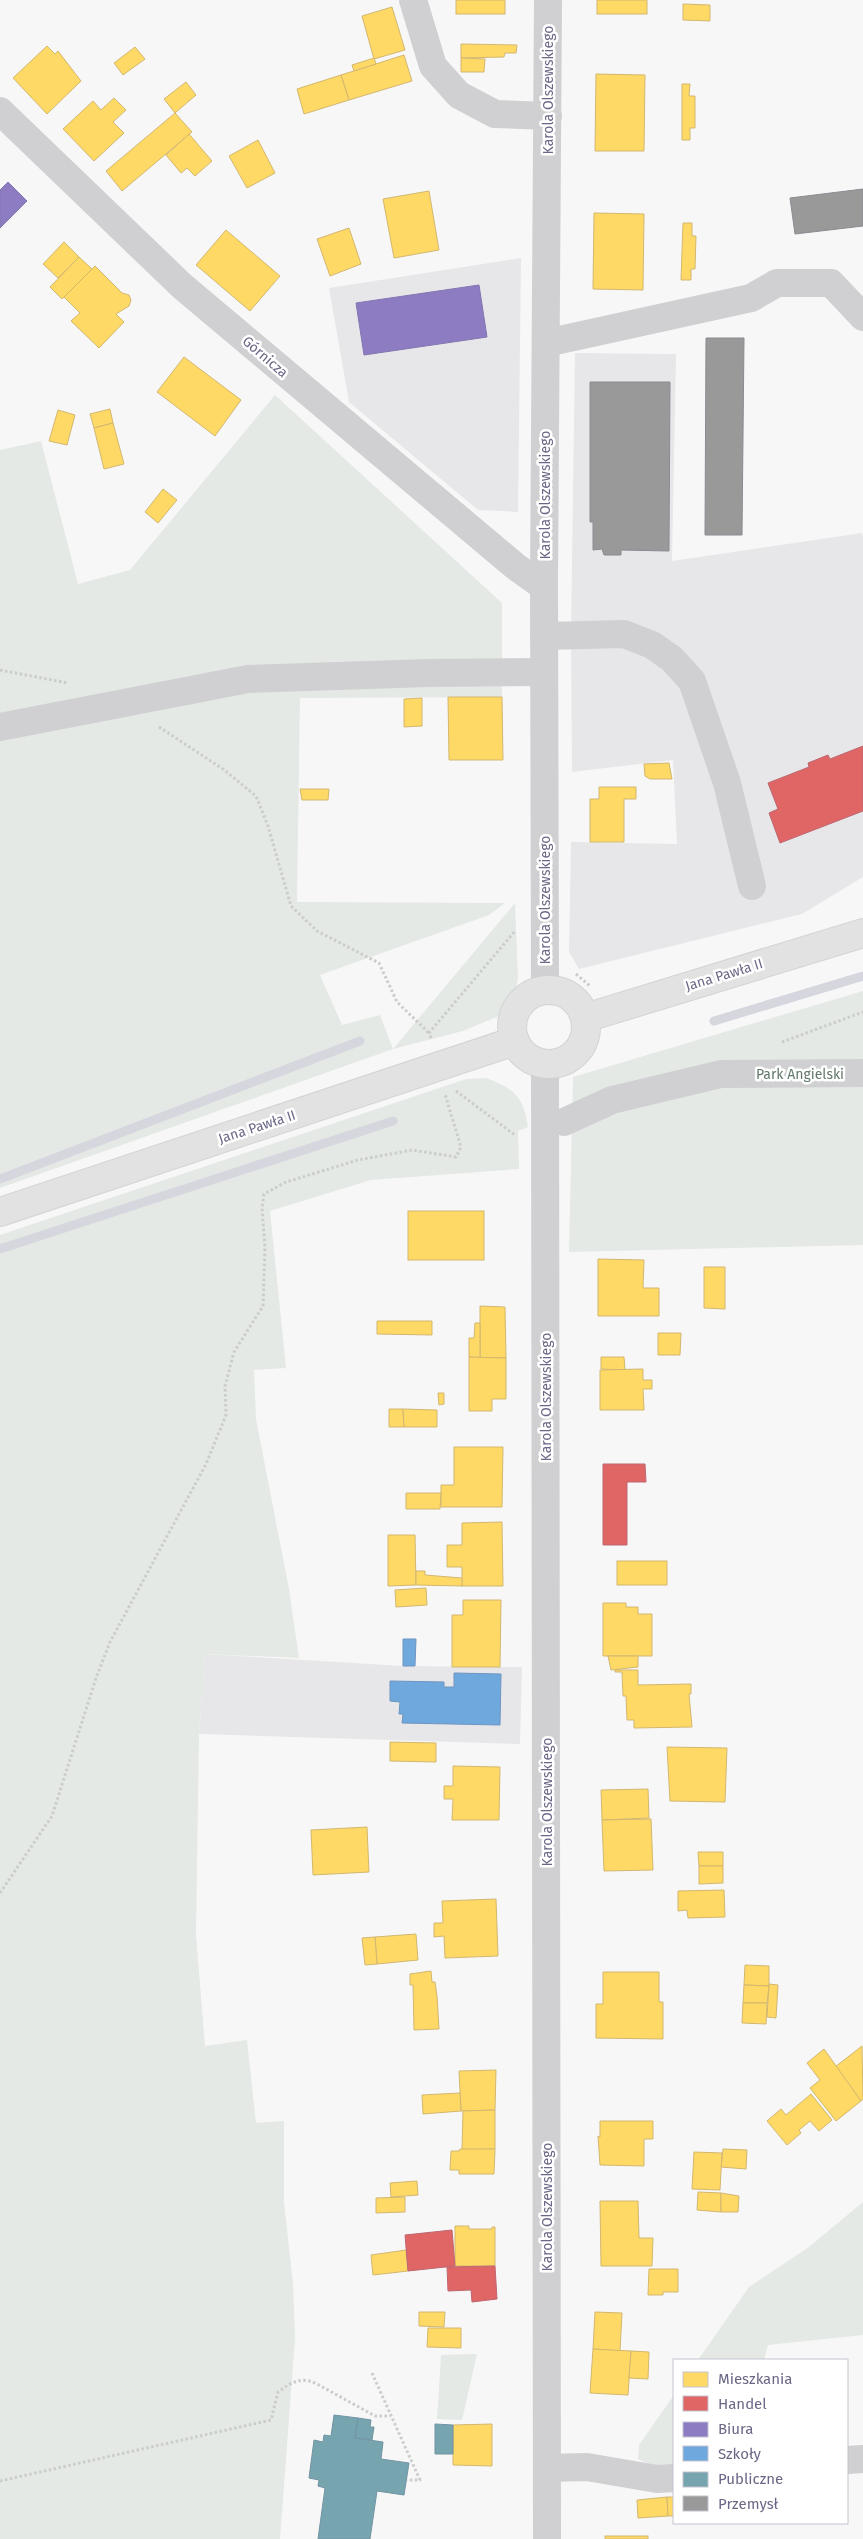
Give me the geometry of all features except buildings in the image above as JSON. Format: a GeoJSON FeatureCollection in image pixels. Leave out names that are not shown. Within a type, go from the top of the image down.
{"type":"FeatureCollection","features":[{"type":"Feature","properties":{"kind":"main road","name":"Jana Pawła II"},"geometry":{"type":"LineString","coordinates":[[585,1018],[863,933]]}},
{"type":"Feature","properties":{"kind":"main road"},"geometry":{"type":"LineString","coordinates":[[533,993],[566,994],[580,1008],[585,1018],[584,1038],[573,1055],[558,1064],[526,1057],[511,1030],[513,1014],[520,1002],[533,993]]}},
{"type":"Feature","properties":{"kind":"main road","name":"Jana Pawła II"},"geometry":{"type":"LineString","coordinates":[[0,1212],[511,1030]]}},
{"type":"Feature","properties":{"kind":"street"},"geometry":{"type":"LineString","coordinates":[[412,0],[433,66],[459,95],[495,114],[548,116]]}},
{"type":"Feature","properties":{"kind":"street","name":"Karola Olszewskiego"},"geometry":{"type":"LineString","coordinates":[[533,993],[544,672],[548,0]]}},
{"type":"Feature","properties":{"kind":"street","name":"Górnicza"},"geometry":{"type":"LineString","coordinates":[[0,111],[182,286],[515,566],[544,587]]}},
{"type":"Feature","properties":{"kind":"street"},"geometry":{"type":"LineString","coordinates":[[546,343],[751,298],[777,283],[832,283],[863,317]]}},
{"type":"Feature","properties":{"kind":"street"},"geometry":{"type":"LineString","coordinates":[[544,636],[624,634],[652,645],[672,659],[692,681],[727,783],[752,886]]}},
{"type":"Feature","properties":{"kind":"street"},"geometry":{"type":"LineString","coordinates":[[0,727],[248,679],[429,673],[544,672]]}},
{"type":"Feature","properties":{"kind":"street","name":"Karola Olszewskiego"},"geometry":{"type":"LineString","coordinates":[[547,2539],[541,2479],[558,1064]]}},
{"type":"Feature","properties":{"kind":"street"},"geometry":{"type":"LineString","coordinates":[[564,1122],[612,1100],[721,1074],[863,1073]]}},
{"type":"Feature","properties":{"kind":"street"},"geometry":{"type":"LineString","coordinates":[[848,2460],[863,2458]]}},
{"type":"Feature","properties":{"kind":"street"},"geometry":{"type":"LineString","coordinates":[[541,2479],[587,2467],[657,2479],[673,2478]]}},
{"type":"Feature","properties":{"kind":"path"},"geometry":{"type":"LineString","coordinates":[[120,704],[223,769],[256,796],[268,826],[291,906],[317,931],[379,963],[397,1002],[429,1033],[432,1045]]}},
{"type":"Feature","properties":{"kind":"path"},"geometry":{"type":"LineString","coordinates":[[429,1033],[518,928]]}},
{"type":"Feature","properties":{"kind":"path"},"geometry":{"type":"LineString","coordinates":[[571,967],[580,980],[594,989]]}},
{"type":"Feature","properties":{"kind":"path"},"geometry":{"type":"LineString","coordinates":[[511,1030],[533,993]]}},
{"type":"Feature","properties":{"kind":"path"},"geometry":{"type":"LineString","coordinates":[[781,1043],[863,1012]]}},
{"type":"Feature","properties":{"kind":"path"},"geometry":{"type":"LineString","coordinates":[[558,1064],[583,1046]]}},
{"type":"Feature","properties":{"kind":"path"},"geometry":{"type":"LineString","coordinates":[[451,1087],[519,1138]]}},
{"type":"Feature","properties":{"kind":"path"},"geometry":{"type":"LineString","coordinates":[[0,1892],[52,1816],[96,1678],[110,1642],[206,1464],[226,1415],[225,1386],[234,1352],[263,1306],[265,1248],[262,1208],[264,1194],[286,1182],[358,1160],[412,1150],[456,1157],[461,1147],[445,1091]]}},
{"type":"Feature","properties":{"kind":"path"},"geometry":{"type":"LineString","coordinates":[[372,2373],[420,2480],[407,2480]]}},
{"type":"Feature","properties":{"kind":"path"},"geometry":{"type":"LineString","coordinates":[[0,2481],[271,2420],[278,2392],[298,2380],[307,2380],[317,2384],[375,2416],[390,2416]]}},
{"type":"Feature","properties":{"kind":"shaded area"},"geometry":{"type":"Polygon","coordinates":[[[521,258],[518,512],[478,510],[349,402],[329,288],[521,258]]]}},
{"type":"Feature","properties":{"kind":"shaded area"},"geometry":{"type":"Polygon","coordinates":[[[575,353],[676,354],[672,561],[862,533],[863,537],[863,877],[802,914],[579,969],[569,952],[571,842],[677,844],[673,760],[572,772],[571,634],[575,353]]]}},
{"type":"Feature","properties":{"kind":"shaded area"},"geometry":{"type":"Polygon","coordinates":[[[205,1654],[403,1666],[522,1667],[520,1744],[199,1734],[205,1654]]]}},
{"type":"Feature","properties":{"kind":"green space"},"geometry":{"type":"Polygon","coordinates":[[[275,395],[502,603],[502,697],[300,698],[297,902],[505,903],[489,915],[320,975],[342,1025],[380,1015],[393,1049],[0,1188],[0,450],[41,441],[78,584],[130,570],[275,395]]]}},
{"type":"Feature","properties":{"kind":"green space"},"geometry":{"type":"Polygon","coordinates":[[[515,903],[518,977],[515,997],[499,1016],[463,1031],[393,1049],[515,903]]]}},
{"type":"Feature","properties":{"kind":"green space","name":"Park Angielski"},"geometry":{"type":"Polygon","coordinates":[[[863,991],[863,1245],[569,1252],[573,1077],[863,991]]]}},
{"type":"Feature","properties":{"kind":"green space"},"geometry":{"type":"Polygon","coordinates":[[[486,1078],[511,1090],[524,1108],[528,1127],[518,1131],[519,1169],[371,1180],[270,1211],[286,1368],[254,1370],[256,1419],[289,1589],[299,1658],[205,1654],[199,1734],[196,1935],[205,2046],[247,2040],[256,2123],[284,2121],[284,2202],[293,2284],[295,2339],[280,2539],[0,2539],[0,1235],[466,1079],[486,1078]]]}},
{"type":"Feature","properties":{"kind":"green space"},"geometry":{"type":"Polygon","coordinates":[[[863,2202],[863,2335],[768,2345],[764,2359],[699,2359],[749,2287],[809,2247],[863,2202]]]}},
{"type":"Feature","properties":{"kind":"green space"},"geometry":{"type":"Polygon","coordinates":[[[477,2354],[462,2420],[437,2419],[441,2355],[477,2354]]]}},
{"type":"Feature","properties":{"kind":"green space"},"geometry":{"type":"Polygon","coordinates":[[[673,2396],[673,2465],[654,2466],[638,2459],[639,2445],[673,2396]]]}},
{"type":"Feature","properties":{"kind":"waterway"},"geometry":{"type":"LineString","coordinates":[[714,1021],[863,976]]}},
{"type":"Feature","properties":{"kind":"waterway"},"geometry":{"type":"LineString","coordinates":[[0,1179],[360,1041]]}},
{"type":"Feature","properties":{"kind":"waterway"},"geometry":{"type":"LineString","coordinates":[[0,1249],[393,1121]]}}]}
